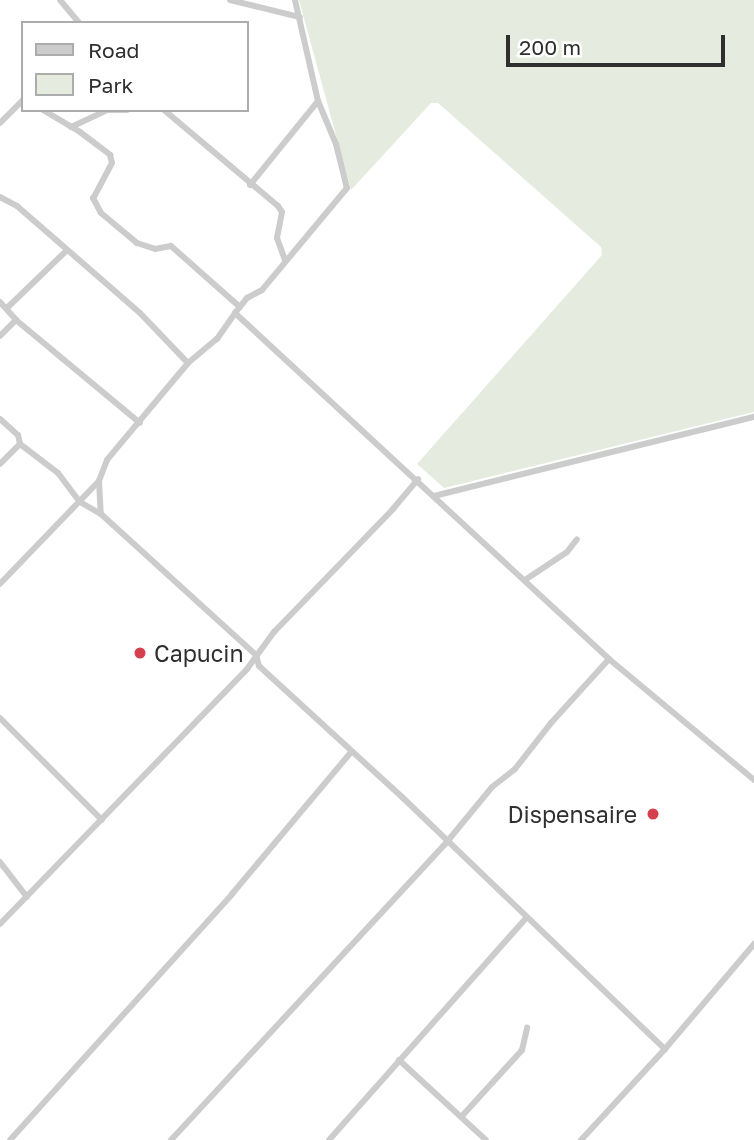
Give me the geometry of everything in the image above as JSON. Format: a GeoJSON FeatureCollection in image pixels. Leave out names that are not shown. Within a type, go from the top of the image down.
{"type":"FeatureCollection","features":[{"type":"Feature","properties":{"kind":"street"},"geometry":{"type":"LineString","coordinates":[[60,0],[77,21]]}},
{"type":"Feature","properties":{"kind":"street"},"geometry":{"type":"LineString","coordinates":[[230,0],[300,17]]}},
{"type":"Feature","properties":{"kind":"street"},"geometry":{"type":"LineString","coordinates":[[273,10],[278,0]]}},
{"type":"Feature","properties":{"kind":"street"},"geometry":{"type":"LineString","coordinates":[[0,584],[99,481],[107,460],[188,363],[217,338],[247,298],[262,290],[347,188],[336,144],[318,101],[295,0]]}},
{"type":"Feature","properties":{"kind":"street"},"geometry":{"type":"LineString","coordinates":[[250,185],[318,101]]}},
{"type":"Feature","properties":{"kind":"street"},"geometry":{"type":"LineString","coordinates":[[0,123],[21,102]]}},
{"type":"Feature","properties":{"kind":"street"},"geometry":{"type":"LineString","coordinates":[[46,112],[110,155],[112,163],[93,198],[101,213],[136,243],[155,249],[171,246],[609,659],[754,780]]}},
{"type":"Feature","properties":{"kind":"street"},"geometry":{"type":"LineString","coordinates":[[71,127],[96,114],[112,112]]}},
{"type":"Feature","properties":{"kind":"street"},"geometry":{"type":"LineString","coordinates":[[166,112],[282,212],[277,238],[285,260]]}},
{"type":"Feature","properties":{"kind":"street"},"geometry":{"type":"LineString","coordinates":[[1,198],[17,206],[140,313],[188,363]]}},
{"type":"Feature","properties":{"kind":"street"},"geometry":{"type":"LineString","coordinates":[[7,308],[66,251]]}},
{"type":"Feature","properties":{"kind":"street"},"geometry":{"type":"LineString","coordinates":[[0,302],[16,320],[140,423]]}},
{"type":"Feature","properties":{"kind":"street"},"geometry":{"type":"LineString","coordinates":[[0,336],[16,320]]}},
{"type":"Feature","properties":{"kind":"street"},"geometry":{"type":"LineString","coordinates":[[434,496],[754,417]]}},
{"type":"Feature","properties":{"kind":"street"},"geometry":{"type":"LineString","coordinates":[[0,419],[19,435],[20,444],[58,473],[80,502],[101,514],[256,655],[259,666],[402,797],[665,1049]]}},
{"type":"Feature","properties":{"kind":"street"},"geometry":{"type":"LineString","coordinates":[[0,464],[20,444]]}},
{"type":"Feature","properties":{"kind":"street"},"geometry":{"type":"LineString","coordinates":[[0,924],[247,669],[256,655],[418,479]]}},
{"type":"Feature","properties":{"kind":"street"},"geometry":{"type":"LineString","coordinates":[[99,481],[101,514]]}},
{"type":"Feature","properties":{"kind":"street"},"geometry":{"type":"LineString","coordinates":[[525,580],[567,551],[577,540]]}},
{"type":"Feature","properties":{"kind":"street"},"geometry":{"type":"LineString","coordinates":[[171,1140],[446,842],[492,787],[515,769],[551,723],[609,659]]}},
{"type":"Feature","properties":{"kind":"street"},"geometry":{"type":"LineString","coordinates":[[0,719],[102,820]]}},
{"type":"Feature","properties":{"kind":"street"},"geometry":{"type":"LineString","coordinates":[[10,1140],[232,894],[351,752]]}},
{"type":"Feature","properties":{"kind":"street"},"geometry":{"type":"LineString","coordinates":[[0,862],[27,897]]}},
{"type":"Feature","properties":{"kind":"street"},"geometry":{"type":"LineString","coordinates":[[329,1140],[527,917]]}},
{"type":"Feature","properties":{"kind":"street"},"geometry":{"type":"LineString","coordinates":[[582,1140],[665,1049],[754,944]]}},
{"type":"Feature","properties":{"kind":"street"},"geometry":{"type":"LineString","coordinates":[[463,1116],[522,1049],[527,1028]]}},
{"type":"Feature","properties":{"kind":"street"},"geometry":{"type":"LineString","coordinates":[[399,1060],[486,1140]]}},
{"type":"Feature","properties":{"kind":"green space"},"geometry":{"type":"Polygon","coordinates":[[[299,0],[754,0],[754,412],[444,488],[417,464],[602,255],[601,247],[438,103],[431,103],[351,190],[299,0]]]}},
{"type":"Feature","properties":{"kind":"place","name":"Capucin"},"geometry":{"type":"Point","coordinates":[140,653]}},
{"type":"Feature","properties":{"kind":"place","name":"Dispensaire"},"geometry":{"type":"Point","coordinates":[653,814]}}]}
